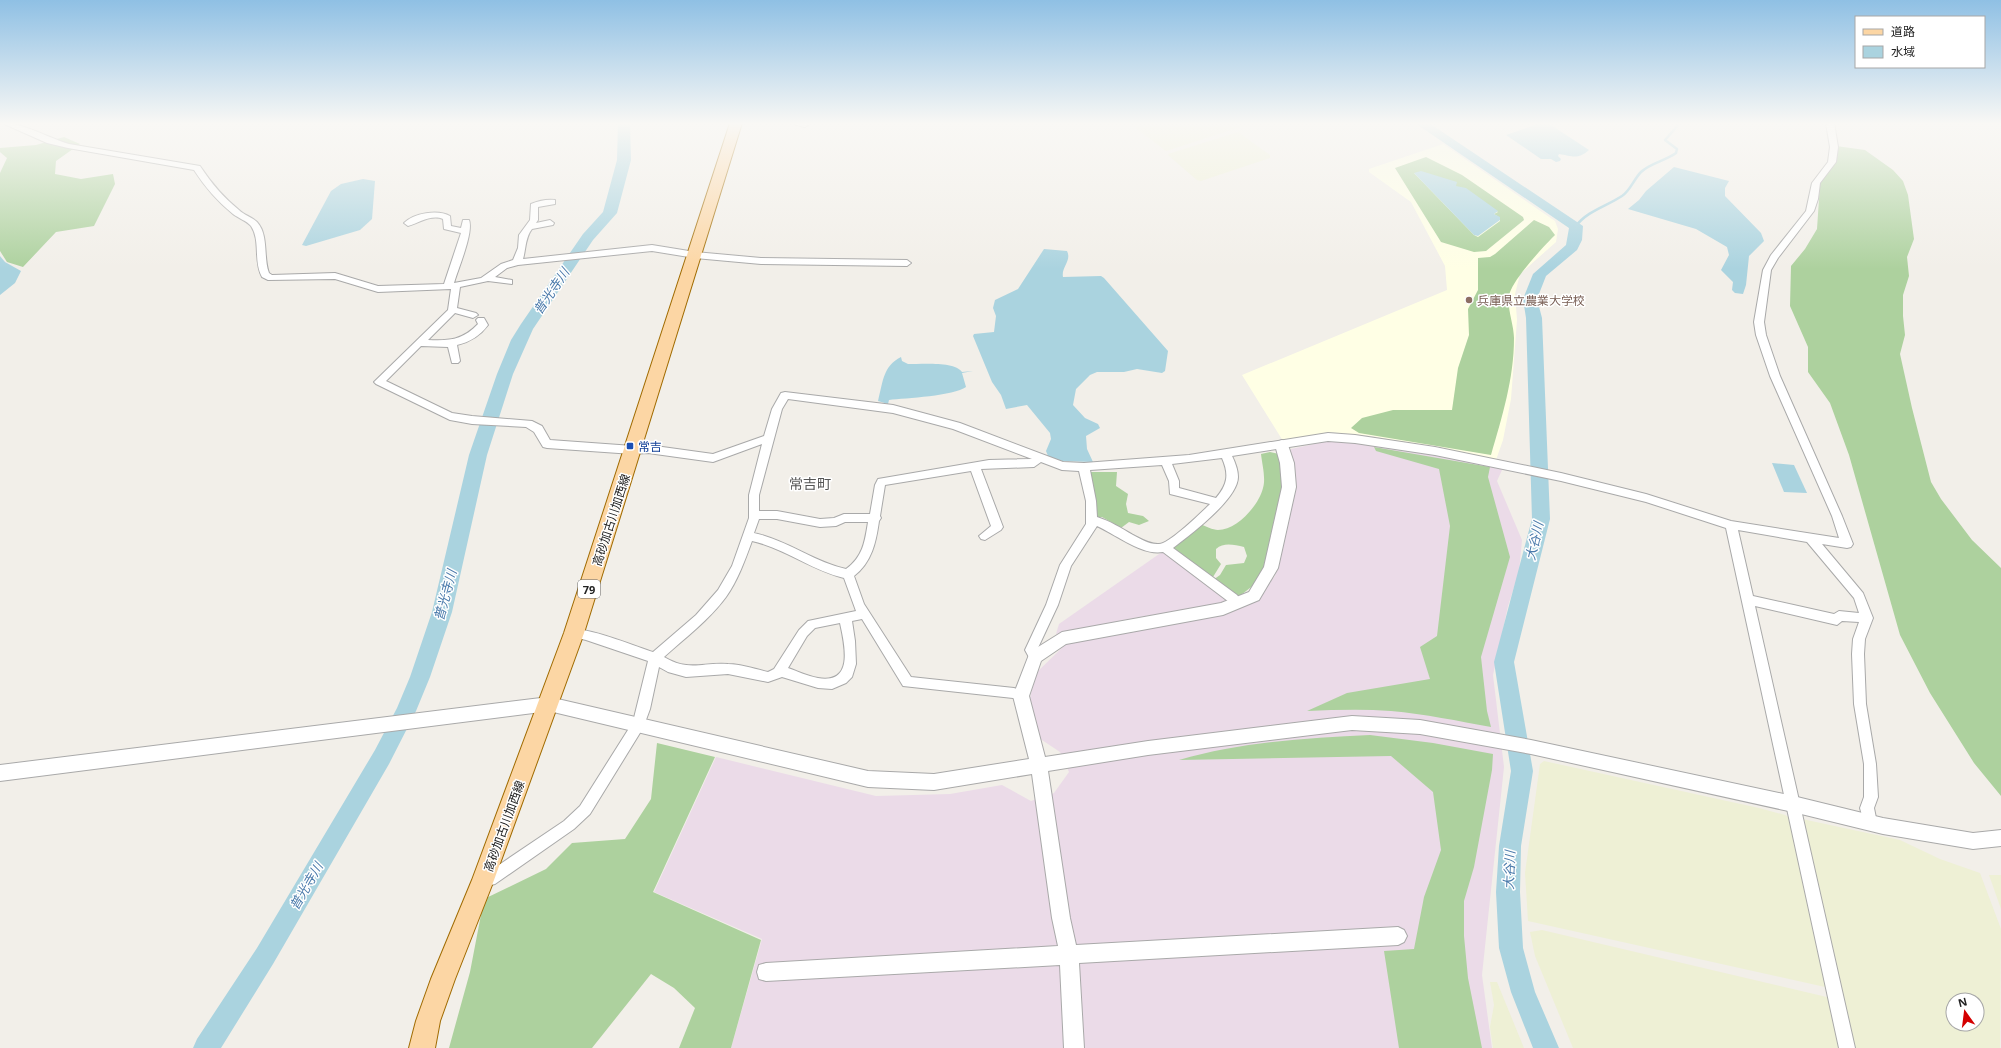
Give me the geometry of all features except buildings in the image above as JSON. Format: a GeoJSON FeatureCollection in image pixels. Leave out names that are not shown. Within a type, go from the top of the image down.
{"type":"FeatureCollection","features":[{"type":"Feature","properties":{"kind":"main road","name":"高砂加古川加西線"},"geometry":{"type":"LineString","coordinates":[[422,1048],[428,1021],[443,979],[484,880],[574,633],[721,172]]}},
{"type":"Feature","properties":{"kind":"street"},"geometry":{"type":"LineString","coordinates":[[199,172],[209,187],[217,195],[237,213],[254,224],[260,239],[261,264],[265,275],[271,278],[335,276],[378,289],[452,286],[487,278],[504,266],[517,262],[652,248],[695,255],[761,261],[907,263]]}},
{"type":"Feature","properties":{"kind":"street"},"geometry":{"type":"LineString","coordinates":[[484,880],[490,879],[569,825],[585,810],[639,724],[644,709],[655,658],[700,618],[722,593],[736,567],[748,536],[754,515],[754,495],[777,409],[785,395],[893,409],[956,426],[1062,466],[1084,467],[1165,461],[1226,454],[1328,437],[1355,439],[1435,451],[1557,476],[1646,498],[1731,525],[1847,544],[1837,516],[1820,482],[1801,433],[1775,376],[1768,350],[1761,335],[1759,322],[1767,270],[1774,257],[1810,211],[1814,199],[1816,183],[1824,172]]}},
{"type":"Feature","properties":{"kind":"street"},"geometry":{"type":"LineString","coordinates":[[517,262],[522,248],[523,235],[534,220],[534,206],[540,203],[552,202]]}},
{"type":"Feature","properties":{"kind":"street"},"geometry":{"type":"LineString","coordinates":[[408,224],[425,216],[442,215],[447,218],[447,227],[454,230],[466,227],[452,286],[453,310],[379,382],[450,416],[474,420],[528,424],[538,429],[547,444],[633,450],[648,449],[713,458],[763,440],[769,440]]}},
{"type":"Feature","properties":{"kind":"street"},"geometry":{"type":"LineString","coordinates":[[530,227],[550,223]]}},
{"type":"Feature","properties":{"kind":"street"},"geometry":{"type":"LineString","coordinates":[[487,278],[509,282]]}},
{"type":"Feature","properties":{"kind":"street"},"geometry":{"type":"LineString","coordinates":[[420,343],[452,343],[470,338],[483,325],[483,322],[477,318],[453,310]]}},
{"type":"Feature","properties":{"kind":"street"},"geometry":{"type":"LineString","coordinates":[[452,343],[455,361]]}},
{"type":"Feature","properties":{"kind":"street"},"geometry":{"type":"LineString","coordinates":[[1074,1048],[1069,955],[1061,918],[1038,766],[1021,696],[1035,657],[1062,638],[1223,609],[1254,596],[1271,568],[1289,487],[1282,445]]}},
{"type":"Feature","properties":{"kind":"street"},"geometry":{"type":"LineString","coordinates":[[1092,520],[1150,547],[1161,550],[1204,517],[1218,503],[1231,485],[1233,478],[1226,454]]}},
{"type":"Feature","properties":{"kind":"street"},"geometry":{"type":"LineString","coordinates":[[748,536],[772,543],[827,569],[848,574],[854,570],[865,556],[869,548],[876,518],[880,485],[882,482],[1002,462],[1034,463],[1039,458]]}},
{"type":"Feature","properties":{"kind":"street"},"geometry":{"type":"LineString","coordinates":[[1165,461],[1174,482],[1174,491],[1209,499],[1218,503]]}},
{"type":"Feature","properties":{"kind":"street"},"geometry":{"type":"LineString","coordinates":[[975,467],[997,527],[985,536]]}},
{"type":"Feature","properties":{"kind":"street"},"geometry":{"type":"LineString","coordinates":[[1035,657],[1031,650],[1052,605],[1066,565],[1071,555],[1087,535],[1092,524],[1091,501],[1084,467]]}},
{"type":"Feature","properties":{"kind":"street"},"geometry":{"type":"LineString","coordinates":[[754,515],[777,515],[820,523],[836,522],[844,518],[876,518]]}},
{"type":"Feature","properties":{"kind":"street"},"geometry":{"type":"LineString","coordinates":[[1731,525],[1847,1048]]}},
{"type":"Feature","properties":{"kind":"street"},"geometry":{"type":"LineString","coordinates":[[1810,538],[1859,596],[1867,618],[1859,640],[1858,654],[1860,704],[1870,764],[1871,797],[1867,808],[1870,823]]}},
{"type":"Feature","properties":{"kind":"street"},"geometry":{"type":"LineString","coordinates":[[1165,548],[1233,598],[1237,603]]}},
{"type":"Feature","properties":{"kind":"street"},"geometry":{"type":"LineString","coordinates":[[848,574],[859,605],[907,682],[1014,692],[1021,696]]}},
{"type":"Feature","properties":{"kind":"street"},"geometry":{"type":"LineString","coordinates":[[1748,600],[1837,620],[1839,616],[1867,618]]}},
{"type":"Feature","properties":{"kind":"street"},"geometry":{"type":"LineString","coordinates":[[574,633],[586,635],[655,658],[672,668],[686,672],[728,669],[768,677],[780,671],[803,633],[812,624],[864,614]]}},
{"type":"Feature","properties":{"kind":"street"},"geometry":{"type":"LineString","coordinates":[[780,671],[818,683],[837,684],[843,680],[850,672],[850,642],[845,618]]}},
{"type":"Feature","properties":{"kind":"street"},"geometry":{"type":"LineString","coordinates":[[0,772],[549,704],[868,778],[895,782],[934,782],[1148,748],[1352,723],[1420,727],[1491,740],[1793,804],[1870,823],[1973,840],[2001,838]]}},
{"type":"Feature","properties":{"kind":"street"},"geometry":{"type":"LineString","coordinates":[[766,972],[1398,936]]}},
{"type":"Feature","properties":{"kind":"shaded area"},"geometry":{"type":"Polygon","coordinates":[[[1188,172],[1228,172],[1201,181],[1197,180],[1188,172]]]}},
{"type":"Feature","properties":{"kind":"shaded area","name":"兵庫県立農業大学校"},"geometry":{"type":"Polygon","coordinates":[[[1369,172],[1484,172],[1555,221],[1558,229],[1556,242],[1520,274],[1515,294],[1517,320],[1511,399],[1503,440],[1496,460],[1372,436],[1329,432],[1283,441],[1242,375],[1447,290],[1445,266],[1411,202],[1369,172]]]}},
{"type":"Feature","properties":{"kind":"shaded area"},"geometry":{"type":"Polygon","coordinates":[[[1333,440],[1379,445],[1496,464],[1502,470],[1497,481],[1522,540],[1519,572],[1508,606],[1493,675],[1504,767],[1482,975],[1492,1048],[731,1048],[762,939],[654,892],[716,757],[876,796],[950,794],[1002,785],[1031,801],[1054,793],[1069,772],[1060,752],[1039,738],[1029,702],[1036,673],[1067,643],[1230,613],[1257,599],[1275,576],[1281,555],[1291,464],[1291,449],[1333,440]]]}},
{"type":"Feature","properties":{"kind":"shaded area"},"geometry":{"type":"Polygon","coordinates":[[[1162,552],[1168,553],[1229,601],[1215,605],[1133,618],[1056,634],[1059,624],[1162,552]]]}},
{"type":"Feature","properties":{"kind":"shaded area"},"geometry":{"type":"Polygon","coordinates":[[[1544,761],[1759,808],[1785,815],[1790,818],[1829,987],[1528,921],[1525,873],[1540,764],[1544,761]]]}},
{"type":"Feature","properties":{"kind":"shaded area"},"geometry":{"type":"Polygon","coordinates":[[[1802,819],[1900,840],[1940,859],[1980,873],[2001,929],[2000,1048],[1854,1048],[1802,819]]]}},
{"type":"Feature","properties":{"kind":"shaded area"},"geometry":{"type":"Polygon","coordinates":[[[1989,875],[2001,875],[2001,909],[1989,875]]]}},
{"type":"Feature","properties":{"kind":"shaded area"},"geometry":{"type":"Polygon","coordinates":[[[1542,930],[1831,998],[1841,1048],[1573,1048],[1535,956],[1530,932],[1542,930]]]}},
{"type":"Feature","properties":{"kind":"shaded area"},"geometry":{"type":"Polygon","coordinates":[[[1490,982],[1497,982],[1524,1048],[1493,1048],[1490,1027],[1494,1005],[1490,982]]]}},
{"type":"Feature","properties":{"kind":"green space"},"geometry":{"type":"Polygon","coordinates":[[[55,172],[55,174],[81,179],[113,174],[115,184],[94,226],[56,232],[23,267],[7,262],[0,251],[0,173],[55,172]]]}},
{"type":"Feature","properties":{"kind":"green space"},"geometry":{"type":"Polygon","coordinates":[[[1397,172],[1456,172],[1523,217],[1524,220],[1486,251],[1474,252],[1441,242],[1397,172]],[[1414,173],[1474,235],[1478,237],[1500,221],[1500,218],[1494,214],[1498,212],[1466,189],[1456,187],[1456,183],[1414,173]]]}},
{"type":"Feature","properties":{"kind":"green space"},"geometry":{"type":"Polygon","coordinates":[[[1828,172],[1895,172],[1903,181],[1908,195],[1914,239],[1907,257],[1909,276],[1903,295],[1905,335],[1900,354],[1912,408],[1931,482],[1941,499],[1972,540],[2001,568],[2001,796],[1974,763],[1930,693],[1900,635],[1849,455],[1830,403],[1808,372],[1808,347],[1790,306],[1791,266],[1805,249],[1817,229],[1820,184],[1828,172]]]}},
{"type":"Feature","properties":{"kind":"green space"},"geometry":{"type":"Polygon","coordinates":[[[1534,220],[1549,227],[1555,235],[1536,255],[1515,282],[1509,296],[1514,338],[1512,368],[1507,398],[1491,455],[1359,433],[1351,428],[1362,418],[1393,410],[1452,410],[1458,368],[1469,335],[1468,309],[1478,290],[1478,258],[1490,257],[1495,254],[1534,220]]]}},
{"type":"Feature","properties":{"kind":"green space"},"geometry":{"type":"Polygon","coordinates":[[[1374,447],[1490,467],[1488,477],[1510,557],[1481,657],[1487,711],[1491,727],[1404,712],[1360,710],[1307,711],[1347,693],[1430,679],[1420,647],[1437,636],[1450,526],[1439,469],[1376,451],[1374,447]]]}},
{"type":"Feature","properties":{"kind":"green space"},"geometry":{"type":"Polygon","coordinates":[[[1270,452],[1279,454],[1284,486],[1264,570],[1255,584],[1241,595],[1236,595],[1213,580],[1220,575],[1226,565],[1244,563],[1247,556],[1244,547],[1222,545],[1216,549],[1216,558],[1221,564],[1213,577],[1207,578],[1169,550],[1200,524],[1218,530],[1225,529],[1240,521],[1252,509],[1261,495],[1264,484],[1264,475],[1261,454],[1270,452]]]}},
{"type":"Feature","properties":{"kind":"green space"},"geometry":{"type":"Polygon","coordinates":[[[1090,472],[1117,472],[1116,486],[1128,494],[1126,504],[1128,513],[1143,516],[1149,521],[1139,525],[1129,522],[1121,528],[1102,517],[1097,517],[1090,472]]]}},
{"type":"Feature","properties":{"kind":"green space"},"geometry":{"type":"Polygon","coordinates":[[[1370,735],[1433,743],[1493,754],[1492,770],[1474,867],[1464,901],[1464,936],[1468,978],[1482,1048],[1399,1048],[1384,951],[1414,949],[1424,897],[1441,850],[1433,792],[1391,756],[1179,760],[1250,745],[1298,739],[1370,735]]]}},
{"type":"Feature","properties":{"kind":"green space"},"geometry":{"type":"Polygon","coordinates":[[[657,743],[715,757],[653,892],[761,940],[731,1048],[679,1048],[695,1008],[674,988],[651,974],[592,1048],[449,1048],[470,972],[484,899],[546,869],[572,843],[625,839],[651,799],[657,743]]]}},
{"type":"Feature","properties":{"kind":"water"},"geometry":{"type":"Polygon","coordinates":[[[1424,172],[1457,182],[1456,186],[1466,188],[1498,211],[1494,214],[1500,217],[1500,220],[1478,236],[1474,235],[1414,173],[1424,172]]]}},
{"type":"Feature","properties":{"kind":"water"},"geometry":{"type":"Polygon","coordinates":[[[1668,172],[1693,172],[1729,181],[1725,188],[1725,196],[1761,233],[1764,241],[1749,256],[1746,285],[1743,294],[1735,293],[1732,290],[1733,282],[1721,270],[1729,255],[1727,247],[1696,229],[1628,209],[1639,200],[1646,191],[1668,172]]]}},
{"type":"Feature","properties":{"kind":"water"},"geometry":{"type":"Polygon","coordinates":[[[363,179],[375,181],[372,219],[360,230],[306,246],[302,245],[331,191],[341,184],[363,179]]]}},
{"type":"Feature","properties":{"kind":"water"},"geometry":{"type":"Polygon","coordinates":[[[1044,249],[1067,251],[1068,258],[1063,270],[1063,277],[1101,276],[1104,278],[1168,351],[1165,371],[1162,373],[1137,369],[1124,372],[1097,372],[1090,375],[1076,389],[1073,405],[1085,418],[1098,424],[1100,428],[1086,436],[1087,449],[1093,462],[1062,461],[1048,456],[1046,451],[1051,439],[1050,433],[1027,405],[1006,409],[1001,395],[992,382],[973,336],[974,334],[994,332],[996,316],[993,308],[995,300],[1018,289],[1044,249]]]}},
{"type":"Feature","properties":{"kind":"water"},"geometry":{"type":"Polygon","coordinates":[[[0,256],[5,262],[21,271],[15,283],[0,295],[0,256]]]}},
{"type":"Feature","properties":{"kind":"water"},"geometry":{"type":"Polygon","coordinates":[[[901,357],[902,361],[908,364],[945,365],[958,368],[962,372],[973,371],[962,373],[966,387],[951,393],[889,400],[888,404],[878,401],[887,370],[901,357]]]}},
{"type":"Feature","properties":{"kind":"water"},"geometry":{"type":"Polygon","coordinates":[[[1772,463],[1794,465],[1807,493],[1784,492],[1772,463]]]}},
{"type":"Feature","properties":{"kind":"waterway","name":"普光寺川"},"geometry":{"type":"LineString","coordinates":[[206,1048],[265,956],[382,757],[406,711],[420,677],[442,612],[478,455],[505,374],[519,340],[526,328],[588,237],[610,213],[621,172]]}},
{"type":"Feature","properties":{"kind":"waterway","name":"大谷川"},"geometry":{"type":"LineString","coordinates":[[1495,172],[1576,226],[1575,240],[1572,247],[1540,274],[1530,299],[1534,318],[1541,519],[1504,662],[1522,771],[1510,846],[1508,892],[1511,948],[1523,992],[1546,1048]]}},
{"type":"Feature","properties":{"kind":"waterway"},"geometry":{"type":"LineString","coordinates":[[1576,226],[1586,216],[1625,194],[1641,172]]}},
{"type":"Feature","properties":{"kind":"place","name":"兵庫県立農業大学校"},"geometry":{"type":"Point","coordinates":[1469,300]}},
{"type":"Feature","properties":{"kind":"place","name":"常吉"},"geometry":{"type":"Point","coordinates":[630,446]}},
{"type":"Feature","properties":{"kind":"district","name":"常吉町"},"geometry":{"type":"Point","coordinates":[810,483]}}]}
